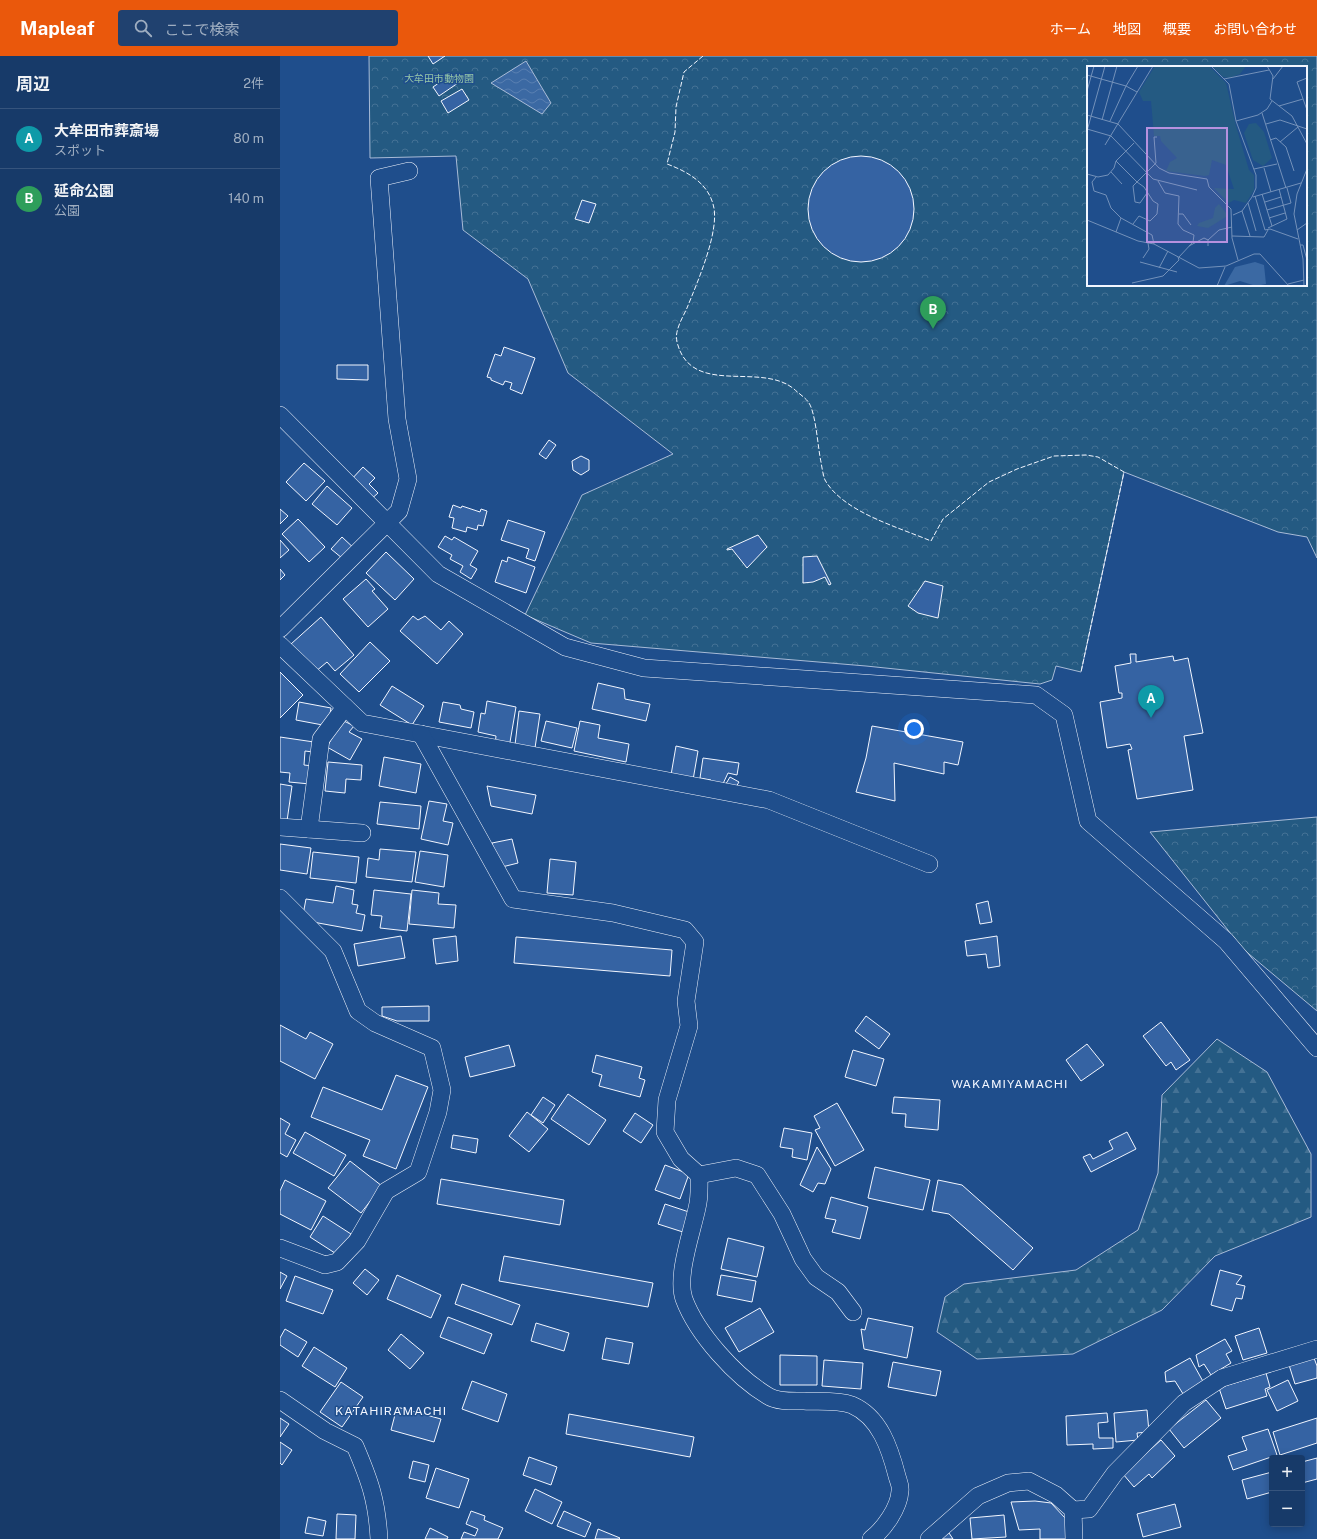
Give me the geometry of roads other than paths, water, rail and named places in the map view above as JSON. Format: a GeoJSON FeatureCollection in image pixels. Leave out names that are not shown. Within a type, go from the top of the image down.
{"type":"FeatureCollection","features":[{"type":"Feature","properties":{"kind":"street"},"geometry":{"type":"LineString","coordinates":[[280,628],[386,522],[399,511],[408,479],[397,419],[379,178],[409,171]]}},
{"type":"Feature","properties":{"kind":"street"},"geometry":{"type":"LineString","coordinates":[[280,415],[438,574],[565,647],[637,666],[1036,695],[1064,715],[1088,822],[1226,941],[1317,1048]]}},
{"type":"Feature","properties":{"kind":"street"},"geometry":{"type":"LineString","coordinates":[[280,645],[362,723],[769,800],[929,864]]}},
{"type":"Feature","properties":{"kind":"street"},"geometry":{"type":"LineString","coordinates":[[309,829],[321,739],[345,707]]}},
{"type":"Feature","properties":{"kind":"street"},"geometry":{"type":"LineString","coordinates":[[421,734],[513,898],[612,913],[686,930],[695,942],[686,1001],[689,1026],[667,1100],[666,1132],[681,1159],[699,1175]]}},
{"type":"Feature","properties":{"kind":"street"},"geometry":{"type":"LineString","coordinates":[[280,827],[362,833]]}},
{"type":"Feature","properties":{"kind":"street"},"geometry":{"type":"LineString","coordinates":[[280,1248],[325,1265],[336,1262],[357,1241],[386,1191],[418,1172],[438,1112],[442,1090],[432,1048],[375,1023],[358,1011],[332,951],[281,902]]}},
{"type":"Feature","properties":{"kind":"street"},"geometry":{"type":"LineString","coordinates":[[699,1175],[736,1168],[757,1175],[782,1214],[803,1259],[816,1277],[838,1292],[853,1312]]}},
{"type":"Feature","properties":{"kind":"street"},"geometry":{"type":"LineString","coordinates":[[699,1175],[698,1206],[682,1272],[684,1298],[701,1331],[728,1363],[751,1384],[770,1397],[791,1401],[836,1402],[852,1406],[873,1420],[890,1448],[900,1490],[895,1508],[879,1533],[871,1539]]}},
{"type":"Feature","properties":{"kind":"street"},"geometry":{"type":"LineString","coordinates":[[929,1539],[978,1496],[1008,1483],[1029,1481],[1056,1495],[1073,1510],[1089,1509],[1115,1473],[1184,1403],[1222,1378],[1317,1349]]}},
{"type":"Feature","properties":{"kind":"street"},"geometry":{"type":"LineString","coordinates":[[280,1400],[325,1431],[355,1446],[371,1483],[378,1511],[379,1539]]}},
{"type":"Feature","properties":{"kind":"street"},"geometry":{"type":"LineString","coordinates":[[1073,1510],[1074,1539]]}},
{"type":"Feature","properties":{"kind":"water"},"geometry":{"type":"Polygon","coordinates":[[[526,61],[551,103],[542,114],[491,83],[526,61]]]}},
{"type":"Feature","properties":{"kind":"place","name":"延命公園"},"geometry":{"type":"Point","coordinates":[933,329]}},
{"type":"Feature","properties":{"kind":"place","name":"大牟田市葬斎場"},"geometry":{"type":"Point","coordinates":[1151,718]}},
{"type":"Feature","properties":{"kind":"district","name":"WAKAMIYAMACHI"},"geometry":{"type":"Point","coordinates":[1010,1084]}},
{"type":"Feature","properties":{"kind":"district","name":"KATAHIRAMACHI"},"geometry":{"type":"Point","coordinates":[391,1411]}},
{"type":"Feature","properties":{"kind":"park label","name":"大牟田市動物園"},"geometry":{"type":"Point","coordinates":[439,78]}}]}
